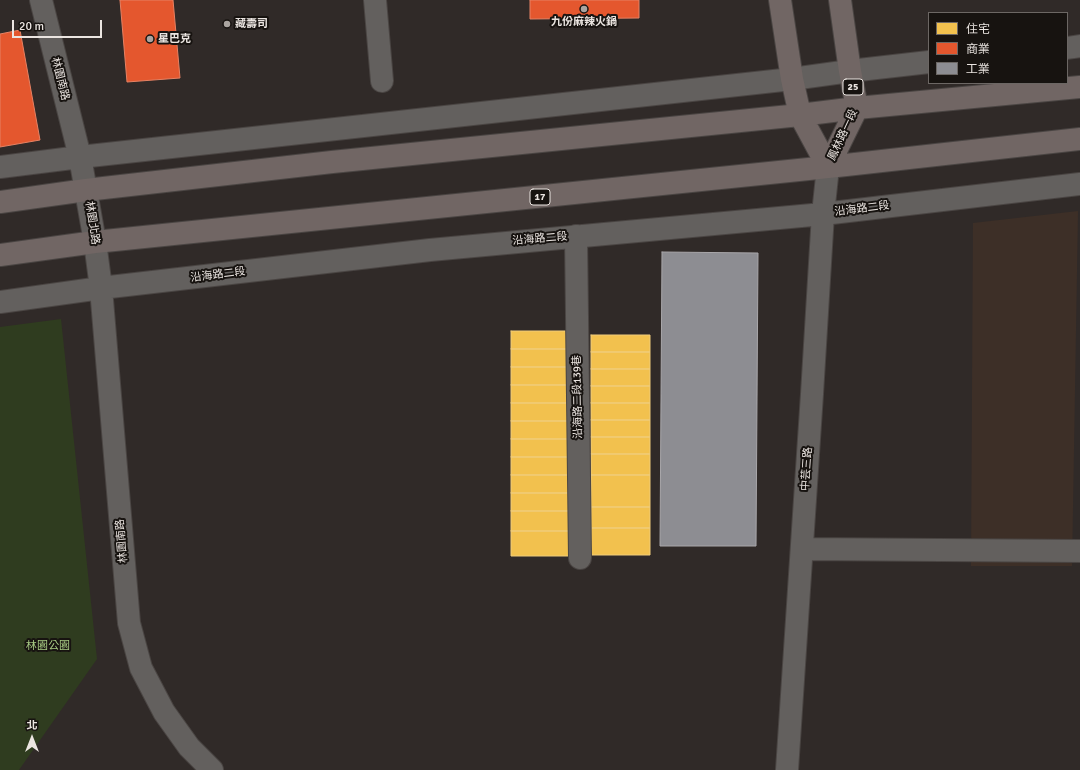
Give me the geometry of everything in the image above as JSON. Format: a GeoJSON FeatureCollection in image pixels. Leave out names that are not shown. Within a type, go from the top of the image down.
{"type":"FeatureCollection","features":[{"type":"Feature","properties":{"kind":"main road","name":"鳳林路一段"},"geometry":{"type":"LineString","coordinates":[[780,0],[792,79],[800,115],[828,167]]}},
{"type":"Feature","properties":{"kind":"main road","name":"鳳林路一段"},"geometry":{"type":"LineString","coordinates":[[828,167],[858,108],[850,71],[840,0]]}},
{"type":"Feature","properties":{"kind":"main road"},"geometry":{"type":"LineString","coordinates":[[0,202],[86,190],[332,162],[858,108],[1080,87]]}},
{"type":"Feature","properties":{"kind":"main road","name":"17"},"geometry":{"type":"LineString","coordinates":[[0,256],[95,242],[828,167],[1080,139]]}},
{"type":"Feature","properties":{"kind":"street","name":"林園南路"},"geometry":{"type":"LineString","coordinates":[[41,0],[80,157]]}},
{"type":"Feature","properties":{"kind":"street"},"geometry":{"type":"LineString","coordinates":[[375,0],[382,81]]}},
{"type":"Feature","properties":{"kind":"street"},"geometry":{"type":"LineString","coordinates":[[1068,48],[1080,46]]}},
{"type":"Feature","properties":{"kind":"street"},"geometry":{"type":"LineString","coordinates":[[0,167],[792,79],[928,62]]}},
{"type":"Feature","properties":{"kind":"street","name":"林園北路"},"geometry":{"type":"LineString","coordinates":[[80,157],[95,242],[101,288]]}},
{"type":"Feature","properties":{"kind":"street","name":"中芸三路"},"geometry":{"type":"LineString","coordinates":[[786,770],[802,549],[823,214],[828,167]]}},
{"type":"Feature","properties":{"kind":"street","name":"沿海路二段"},"geometry":{"type":"LineString","coordinates":[[0,302],[101,288],[430,250],[823,214],[1080,184]]}},
{"type":"Feature","properties":{"kind":"street","name":"沿海路二段139巷"},"geometry":{"type":"LineString","coordinates":[[576,236],[580,558]]}},
{"type":"Feature","properties":{"kind":"street","name":"林園南路"},"geometry":{"type":"LineString","coordinates":[[101,288],[129,623],[141,668],[164,712],[189,747],[212,770]]}},
{"type":"Feature","properties":{"kind":"street"},"geometry":{"type":"LineString","coordinates":[[802,549],[1080,551]]}},
{"type":"Feature","properties":{"kind":"shaded area"},"geometry":{"type":"Polygon","coordinates":[[[1078,211],[1072,566],[971,566],[973,223],[1078,211]]]}},
{"type":"Feature","properties":{"kind":"green space","name":"林園公園"},"geometry":{"type":"Polygon","coordinates":[[[61,319],[97,659],[19,770],[0,770],[0,327],[61,319]]]}},
{"type":"Feature","properties":{"kind":"building: 住宅"},"geometry":{"type":"Polygon","coordinates":[[[511,331],[569,331],[569,349],[511,349],[511,331]]]}},
{"type":"Feature","properties":{"kind":"building: 住宅"},"geometry":{"type":"Polygon","coordinates":[[[591,335],[650,335],[650,352],[591,352],[591,335]]]}},
{"type":"Feature","properties":{"kind":"building: 住宅"},"geometry":{"type":"Polygon","coordinates":[[[511,349],[569,349],[569,367],[511,367],[511,349]]]}},
{"type":"Feature","properties":{"kind":"building: 住宅"},"geometry":{"type":"Polygon","coordinates":[[[591,352],[650,352],[650,369],[591,369],[591,352]]]}},
{"type":"Feature","properties":{"kind":"building: 住宅"},"geometry":{"type":"Polygon","coordinates":[[[511,367],[569,367],[569,385],[511,385],[511,367]]]}},
{"type":"Feature","properties":{"kind":"building: 住宅"},"geometry":{"type":"Polygon","coordinates":[[[591,369],[650,369],[650,386],[591,386],[591,369]]]}},
{"type":"Feature","properties":{"kind":"building: 住宅"},"geometry":{"type":"Polygon","coordinates":[[[511,385],[569,385],[569,403],[511,403],[511,385]]]}},
{"type":"Feature","properties":{"kind":"building: 住宅"},"geometry":{"type":"Polygon","coordinates":[[[591,386],[650,386],[650,403],[591,403],[591,386]]]}},
{"type":"Feature","properties":{"kind":"building: 住宅"},"geometry":{"type":"Polygon","coordinates":[[[511,403],[569,403],[569,421],[511,421],[511,403]]]}},
{"type":"Feature","properties":{"kind":"building: 住宅"},"geometry":{"type":"Polygon","coordinates":[[[591,403],[650,403],[650,420],[591,420],[591,403]]]}},
{"type":"Feature","properties":{"kind":"building: 住宅"},"geometry":{"type":"Polygon","coordinates":[[[591,420],[650,420],[650,437],[591,437],[591,420]]]}},
{"type":"Feature","properties":{"kind":"building: 住宅"},"geometry":{"type":"Polygon","coordinates":[[[511,421],[569,421],[569,439],[511,439],[511,421]]]}},
{"type":"Feature","properties":{"kind":"building: 住宅"},"geometry":{"type":"Polygon","coordinates":[[[591,437],[650,437],[650,454],[591,454],[591,437]]]}},
{"type":"Feature","properties":{"kind":"building: 住宅"},"geometry":{"type":"Polygon","coordinates":[[[511,439],[569,439],[569,457],[511,457],[511,439]]]}},
{"type":"Feature","properties":{"kind":"building: 住宅"},"geometry":{"type":"Polygon","coordinates":[[[591,454],[650,454],[650,475],[591,475],[591,454]]]}},
{"type":"Feature","properties":{"kind":"building: 住宅"},"geometry":{"type":"Polygon","coordinates":[[[511,457],[569,457],[569,475],[511,475],[511,457]]]}},
{"type":"Feature","properties":{"kind":"building: 住宅"},"geometry":{"type":"Polygon","coordinates":[[[511,475],[569,475],[569,493],[511,493],[511,475]]]}},
{"type":"Feature","properties":{"kind":"building: 住宅"},"geometry":{"type":"Polygon","coordinates":[[[591,475],[650,475],[650,507],[591,507],[591,475]]]}},
{"type":"Feature","properties":{"kind":"building: 住宅"},"geometry":{"type":"Polygon","coordinates":[[[511,493],[569,493],[569,511],[511,511],[511,493]]]}},
{"type":"Feature","properties":{"kind":"building: 住宅"},"geometry":{"type":"Polygon","coordinates":[[[591,507],[650,507],[650,528],[591,528],[591,507]]]}},
{"type":"Feature","properties":{"kind":"building: 住宅"},"geometry":{"type":"Polygon","coordinates":[[[511,511],[569,511],[569,531],[511,531],[511,511]]]}},
{"type":"Feature","properties":{"kind":"building: 住宅"},"geometry":{"type":"Polygon","coordinates":[[[591,528],[650,528],[650,555],[591,555],[591,528]]]}},
{"type":"Feature","properties":{"kind":"building: 住宅"},"geometry":{"type":"Polygon","coordinates":[[[511,531],[569,531],[569,556],[511,556],[511,531]]]}},
{"type":"Feature","properties":{"kind":"building: 商業","name":"星巴克"},"geometry":{"type":"Polygon","coordinates":[[[120,0],[173,0],[180,78],[127,82],[120,0]]]}},
{"type":"Feature","properties":{"kind":"building: 商業","name":"九份麻辣火鍋"},"geometry":{"type":"Polygon","coordinates":[[[530,0],[639,0],[639,18],[530,19],[530,0]]]}},
{"type":"Feature","properties":{"kind":"building: 商業"},"geometry":{"type":"Polygon","coordinates":[[[20,30],[40,140],[0,147],[0,34],[20,30]]]}},
{"type":"Feature","properties":{"kind":"building: 工業"},"geometry":{"type":"Polygon","coordinates":[[[662,252],[758,253],[756,546],[660,546],[662,252]]]}},
{"type":"Feature","properties":{"kind":"place","name":"九份麻辣火鍋"},"geometry":{"type":"Point","coordinates":[584,9]}},
{"type":"Feature","properties":{"kind":"place","name":"藏壽司"},"geometry":{"type":"Point","coordinates":[227,24]}},
{"type":"Feature","properties":{"kind":"place","name":"星巴克"},"geometry":{"type":"Point","coordinates":[150,39]}}]}
